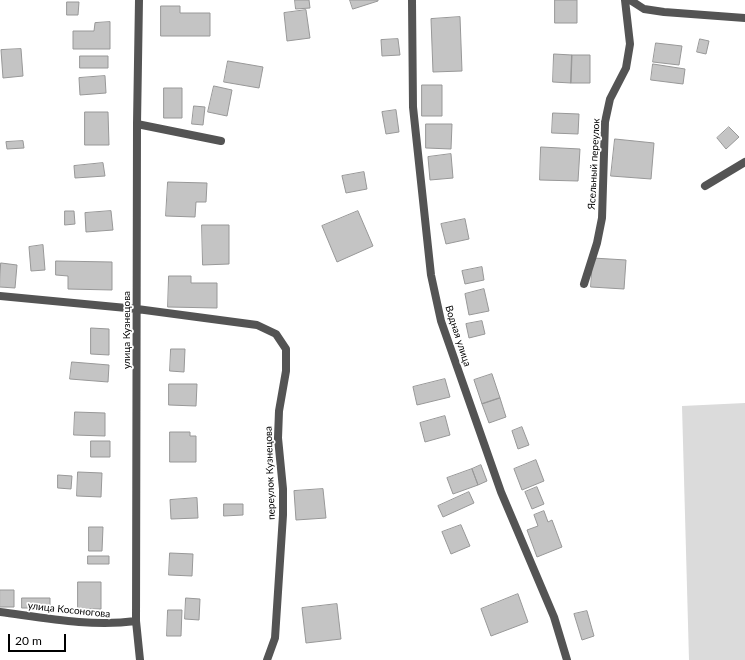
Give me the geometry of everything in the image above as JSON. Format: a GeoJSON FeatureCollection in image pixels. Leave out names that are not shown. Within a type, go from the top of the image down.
{"type":"FeatureCollection","features":[{"type":"Feature","properties":{"kind":"street","name":"улица Кузнецова"},"geometry":{"type":"LineString","coordinates":[[139,0],[137,124],[136,622],[141,658]]}},
{"type":"Feature","properties":{"kind":"street","name":"Водная улица"},"geometry":{"type":"LineString","coordinates":[[412,0],[413,107],[431,275],[440,321],[501,492],[554,617],[567,660]]}},
{"type":"Feature","properties":{"kind":"street","name":"Ясельный переулок"},"geometry":{"type":"LineString","coordinates":[[584,284],[597,243],[602,218],[605,122],[610,99],[626,68],[630,44],[626,0]]}},
{"type":"Feature","properties":{"kind":"street"},"geometry":{"type":"LineString","coordinates":[[630,0],[644,9],[745,18]]}},
{"type":"Feature","properties":{"kind":"street"},"geometry":{"type":"LineString","coordinates":[[137,124],[221,141]]}},
{"type":"Feature","properties":{"kind":"street"},"geometry":{"type":"LineString","coordinates":[[705,186],[745,162]]}},
{"type":"Feature","properties":{"kind":"street","name":"переулок Кузнецова"},"geometry":{"type":"LineString","coordinates":[[0,296],[137,309],[257,325],[276,334],[286,349],[286,371],[279,411],[278,438],[283,489],[283,516],[275,638],[267,660]]}},
{"type":"Feature","properties":{"kind":"street","name":"улица Косоногова"},"geometry":{"type":"LineString","coordinates":[[0,612],[94,624],[136,622]]}},
{"type":"Feature","properties":{"kind":"shaded area"},"geometry":{"type":"Polygon","coordinates":[[[745,403],[745,660],[689,660],[682,406],[745,403]]]}},
{"type":"Feature","properties":{"kind":"building"},"geometry":{"type":"Polygon","coordinates":[[[295,0],[309,0],[310,8],[296,9],[295,0]]]}},
{"type":"Feature","properties":{"kind":"building"},"geometry":{"type":"Polygon","coordinates":[[[350,0],[378,0],[378,1],[353,9],[350,0]]]}},
{"type":"Feature","properties":{"kind":"building"},"geometry":{"type":"Polygon","coordinates":[[[555,0],[577,0],[577,23],[555,23],[555,0]]]}},
{"type":"Feature","properties":{"kind":"building"},"geometry":{"type":"Polygon","coordinates":[[[67,2],[79,2],[78,15],[67,15],[67,2]]]}},
{"type":"Feature","properties":{"kind":"building"},"geometry":{"type":"Polygon","coordinates":[[[161,6],[180,6],[180,13],[210,13],[210,36],[161,36],[161,6]]]}},
{"type":"Feature","properties":{"kind":"building"},"geometry":{"type":"Polygon","coordinates":[[[306,10],[310,38],[287,41],[284,13],[306,10]]]}},
{"type":"Feature","properties":{"kind":"building"},"geometry":{"type":"Polygon","coordinates":[[[460,17],[462,71],[433,72],[431,19],[460,17]]]}},
{"type":"Feature","properties":{"kind":"building"},"geometry":{"type":"Polygon","coordinates":[[[110,22],[110,49],[73,49],[73,31],[94,31],[95,23],[110,22]]]}},
{"type":"Feature","properties":{"kind":"building"},"geometry":{"type":"Polygon","coordinates":[[[398,39],[400,55],[382,56],[381,40],[398,39]]]}},
{"type":"Feature","properties":{"kind":"building"},"geometry":{"type":"Polygon","coordinates":[[[700,39],[709,41],[706,54],[697,52],[700,39]]]}},
{"type":"Feature","properties":{"kind":"building"},"geometry":{"type":"Polygon","coordinates":[[[656,43],[682,46],[679,65],[653,62],[656,43]]]}},
{"type":"Feature","properties":{"kind":"building"},"geometry":{"type":"Polygon","coordinates":[[[21,49],[23,76],[3,78],[1,50],[21,49]]]}},
{"type":"Feature","properties":{"kind":"building"},"geometry":{"type":"Polygon","coordinates":[[[554,54],[572,55],[571,83],[553,82],[554,54]]]}},
{"type":"Feature","properties":{"kind":"building"},"geometry":{"type":"Polygon","coordinates":[[[572,55],[590,55],[590,83],[571,83],[572,55]]]}},
{"type":"Feature","properties":{"kind":"building"},"geometry":{"type":"Polygon","coordinates":[[[80,56],[108,56],[108,68],[80,68],[80,56]]]}},
{"type":"Feature","properties":{"kind":"building"},"geometry":{"type":"Polygon","coordinates":[[[228,61],[263,67],[259,88],[224,82],[228,61]]]}},
{"type":"Feature","properties":{"kind":"building"},"geometry":{"type":"Polygon","coordinates":[[[653,64],[685,69],[683,84],[651,80],[653,64]]]}},
{"type":"Feature","properties":{"kind":"building"},"geometry":{"type":"Polygon","coordinates":[[[105,76],[106,93],[80,95],[79,78],[105,76]]]}},
{"type":"Feature","properties":{"kind":"building"},"geometry":{"type":"Polygon","coordinates":[[[422,85],[442,85],[442,116],[422,116],[422,85]]]}},
{"type":"Feature","properties":{"kind":"building"},"geometry":{"type":"Polygon","coordinates":[[[214,86],[232,90],[227,116],[208,112],[214,86]]]}},
{"type":"Feature","properties":{"kind":"building"},"geometry":{"type":"Polygon","coordinates":[[[164,88],[182,88],[182,118],[164,118],[164,88]]]}},
{"type":"Feature","properties":{"kind":"building"},"geometry":{"type":"Polygon","coordinates":[[[194,106],[205,107],[203,125],[192,124],[194,106]]]}},
{"type":"Feature","properties":{"kind":"building"},"geometry":{"type":"Polygon","coordinates":[[[396,110],[399,132],[386,134],[382,112],[396,110]]]}},
{"type":"Feature","properties":{"kind":"building"},"geometry":{"type":"Polygon","coordinates":[[[85,112],[108,112],[109,145],[85,145],[85,112]]]}},
{"type":"Feature","properties":{"kind":"building"},"geometry":{"type":"Polygon","coordinates":[[[553,113],[579,114],[578,134],[552,133],[553,113]]]}},
{"type":"Feature","properties":{"kind":"building"},"geometry":{"type":"Polygon","coordinates":[[[426,124],[452,124],[451,149],[426,148],[426,124]]]}},
{"type":"Feature","properties":{"kind":"building"},"geometry":{"type":"Polygon","coordinates":[[[729,127],[739,137],[726,149],[717,138],[729,127]]]}},
{"type":"Feature","properties":{"kind":"building"},"geometry":{"type":"Polygon","coordinates":[[[615,139],[654,143],[651,179],[611,176],[615,139]]]}},
{"type":"Feature","properties":{"kind":"building"},"geometry":{"type":"Polygon","coordinates":[[[23,141],[24,148],[7,149],[6,142],[23,141]]]}},
{"type":"Feature","properties":{"kind":"building"},"geometry":{"type":"Polygon","coordinates":[[[541,147],[580,149],[578,181],[540,180],[541,147]]]}},
{"type":"Feature","properties":{"kind":"building"},"geometry":{"type":"Polygon","coordinates":[[[451,154],[453,178],[430,180],[428,157],[451,154]]]}},
{"type":"Feature","properties":{"kind":"building"},"geometry":{"type":"Polygon","coordinates":[[[103,163],[105,176],[75,178],[74,166],[103,163]]]}},
{"type":"Feature","properties":{"kind":"building"},"geometry":{"type":"Polygon","coordinates":[[[364,172],[367,189],[346,193],[342,176],[364,172]]]}},
{"type":"Feature","properties":{"kind":"building"},"geometry":{"type":"Polygon","coordinates":[[[168,182],[207,183],[206,202],[196,202],[195,217],[166,216],[168,182]]]}},
{"type":"Feature","properties":{"kind":"building"},"geometry":{"type":"Polygon","coordinates":[[[65,211],[74,211],[75,224],[65,225],[65,211]]]}},
{"type":"Feature","properties":{"kind":"building"},"geometry":{"type":"Polygon","coordinates":[[[111,211],[113,230],[86,232],[85,213],[111,211]]]}},
{"type":"Feature","properties":{"kind":"building"},"geometry":{"type":"Polygon","coordinates":[[[358,211],[373,246],[337,262],[322,226],[358,211]]]}},
{"type":"Feature","properties":{"kind":"building"},"geometry":{"type":"Polygon","coordinates":[[[465,219],[469,239],[446,244],[441,224],[465,219]]]}},
{"type":"Feature","properties":{"kind":"building"},"geometry":{"type":"Polygon","coordinates":[[[202,225],[229,225],[229,264],[203,265],[202,225]]]}},
{"type":"Feature","properties":{"kind":"building"},"geometry":{"type":"Polygon","coordinates":[[[43,245],[45,270],[31,271],[29,247],[43,245]]]}},
{"type":"Feature","properties":{"kind":"building"},"geometry":{"type":"Polygon","coordinates":[[[593,258],[626,260],[624,289],[591,287],[593,258]]]}},
{"type":"Feature","properties":{"kind":"building"},"geometry":{"type":"Polygon","coordinates":[[[56,261],[112,262],[112,290],[68,289],[68,276],[56,275],[56,261]]]}},
{"type":"Feature","properties":{"kind":"building"},"geometry":{"type":"Polygon","coordinates":[[[1,263],[17,265],[15,288],[0,287],[1,263]]]}},
{"type":"Feature","properties":{"kind":"building"},"geometry":{"type":"Polygon","coordinates":[[[482,267],[484,280],[465,284],[462,271],[482,267]]]}},
{"type":"Feature","properties":{"kind":"building"},"geometry":{"type":"Polygon","coordinates":[[[169,276],[191,276],[191,283],[217,283],[217,308],[168,307],[169,276]]]}},
{"type":"Feature","properties":{"kind":"building"},"geometry":{"type":"Polygon","coordinates":[[[484,289],[489,311],[469,315],[465,294],[484,289]]]}},
{"type":"Feature","properties":{"kind":"building"},"geometry":{"type":"Polygon","coordinates":[[[482,321],[485,334],[469,338],[466,324],[482,321]]]}},
{"type":"Feature","properties":{"kind":"building"},"geometry":{"type":"Polygon","coordinates":[[[91,328],[109,329],[109,355],[91,354],[91,328]]]}},
{"type":"Feature","properties":{"kind":"building"},"geometry":{"type":"Polygon","coordinates":[[[171,349],[185,349],[184,372],[170,371],[171,349]]]}},
{"type":"Feature","properties":{"kind":"building"},"geometry":{"type":"Polygon","coordinates":[[[72,362],[109,365],[108,382],[70,379],[72,362]]]}},
{"type":"Feature","properties":{"kind":"building"},"geometry":{"type":"Polygon","coordinates":[[[492,374],[500,398],[482,404],[474,380],[492,374]]]}},
{"type":"Feature","properties":{"kind":"building"},"geometry":{"type":"Polygon","coordinates":[[[445,379],[450,397],[417,405],[413,387],[445,379]]]}},
{"type":"Feature","properties":{"kind":"building"},"geometry":{"type":"Polygon","coordinates":[[[169,384],[197,384],[196,406],[169,405],[169,384]]]}},
{"type":"Feature","properties":{"kind":"building"},"geometry":{"type":"Polygon","coordinates":[[[500,398],[506,417],[489,423],[482,404],[500,398]]]}},
{"type":"Feature","properties":{"kind":"building"},"geometry":{"type":"Polygon","coordinates":[[[75,412],[105,413],[105,436],[74,435],[75,412]]]}},
{"type":"Feature","properties":{"kind":"building"},"geometry":{"type":"Polygon","coordinates":[[[445,416],[450,435],[425,442],[420,423],[445,416]]]}},
{"type":"Feature","properties":{"kind":"building"},"geometry":{"type":"Polygon","coordinates":[[[522,427],[529,445],[518,449],[512,431],[522,427]]]}},
{"type":"Feature","properties":{"kind":"building"},"geometry":{"type":"Polygon","coordinates":[[[170,432],[190,432],[190,436],[196,436],[196,462],[170,462],[170,432]]]}},
{"type":"Feature","properties":{"kind":"building"},"geometry":{"type":"Polygon","coordinates":[[[91,441],[110,441],[110,457],[91,457],[91,441]]]}},
{"type":"Feature","properties":{"kind":"building"},"geometry":{"type":"Polygon","coordinates":[[[536,460],[544,481],[522,490],[514,469],[536,460]]]}},
{"type":"Feature","properties":{"kind":"building"},"geometry":{"type":"Polygon","coordinates":[[[481,465],[487,481],[478,485],[472,469],[481,465]]]}},
{"type":"Feature","properties":{"kind":"building"},"geometry":{"type":"Polygon","coordinates":[[[472,469],[478,485],[453,494],[447,478],[472,469]]]}},
{"type":"Feature","properties":{"kind":"building"},"geometry":{"type":"Polygon","coordinates":[[[78,472],[102,473],[101,497],[77,496],[78,472]]]}},
{"type":"Feature","properties":{"kind":"building"},"geometry":{"type":"Polygon","coordinates":[[[58,475],[72,476],[71,489],[58,488],[58,475]]]}},
{"type":"Feature","properties":{"kind":"building"},"geometry":{"type":"Polygon","coordinates":[[[537,487],[544,504],[532,509],[525,492],[537,487]]]}},
{"type":"Feature","properties":{"kind":"building"},"geometry":{"type":"Polygon","coordinates":[[[323,489],[326,518],[296,520],[294,491],[323,489]]]}},
{"type":"Feature","properties":{"kind":"building"},"geometry":{"type":"Polygon","coordinates":[[[469,492],[474,503],[443,517],[438,506],[469,492]]]}},
{"type":"Feature","properties":{"kind":"building"},"geometry":{"type":"Polygon","coordinates":[[[197,498],[198,518],[171,519],[170,500],[197,498]]]}},
{"type":"Feature","properties":{"kind":"building"},"geometry":{"type":"Polygon","coordinates":[[[224,504],[243,504],[243,515],[224,516],[224,504]]]}},
{"type":"Feature","properties":{"kind":"building"},"geometry":{"type":"Polygon","coordinates":[[[544,511],[548,522],[552,520],[562,547],[537,557],[527,530],[538,526],[534,515],[544,511]]]}},
{"type":"Feature","properties":{"kind":"building"},"geometry":{"type":"Polygon","coordinates":[[[461,525],[470,546],[451,554],[442,532],[461,525]]]}},
{"type":"Feature","properties":{"kind":"building"},"geometry":{"type":"Polygon","coordinates":[[[89,527],[103,527],[102,551],[89,551],[89,527]]]}},
{"type":"Feature","properties":{"kind":"building"},"geometry":{"type":"Polygon","coordinates":[[[170,553],[193,554],[192,576],[169,575],[170,553]]]}},
{"type":"Feature","properties":{"kind":"building"},"geometry":{"type":"Polygon","coordinates":[[[88,556],[109,556],[109,564],[88,564],[88,556]]]}},
{"type":"Feature","properties":{"kind":"building"},"geometry":{"type":"Polygon","coordinates":[[[78,582],[101,582],[101,609],[78,609],[78,582]]]}},
{"type":"Feature","properties":{"kind":"building"},"geometry":{"type":"Polygon","coordinates":[[[0,590],[14,590],[14,607],[0,607],[0,590]]]}},
{"type":"Feature","properties":{"kind":"building"},"geometry":{"type":"Polygon","coordinates":[[[518,594],[528,622],[491,636],[481,609],[518,594]]]}},
{"type":"Feature","properties":{"kind":"building"},"geometry":{"type":"Polygon","coordinates":[[[22,598],[50,598],[50,608],[22,608],[22,598]]]}},
{"type":"Feature","properties":{"kind":"building"},"geometry":{"type":"Polygon","coordinates":[[[186,598],[200,599],[199,620],[185,619],[186,598]]]}},
{"type":"Feature","properties":{"kind":"building"},"geometry":{"type":"Polygon","coordinates":[[[337,604],[341,639],[306,643],[302,608],[337,604]]]}},
{"type":"Feature","properties":{"kind":"building"},"geometry":{"type":"Polygon","coordinates":[[[168,610],[182,610],[181,636],[167,636],[168,610]]]}},
{"type":"Feature","properties":{"kind":"building"},"geometry":{"type":"Polygon","coordinates":[[[587,611],[594,636],[582,640],[574,614],[587,611]]]}}]}
